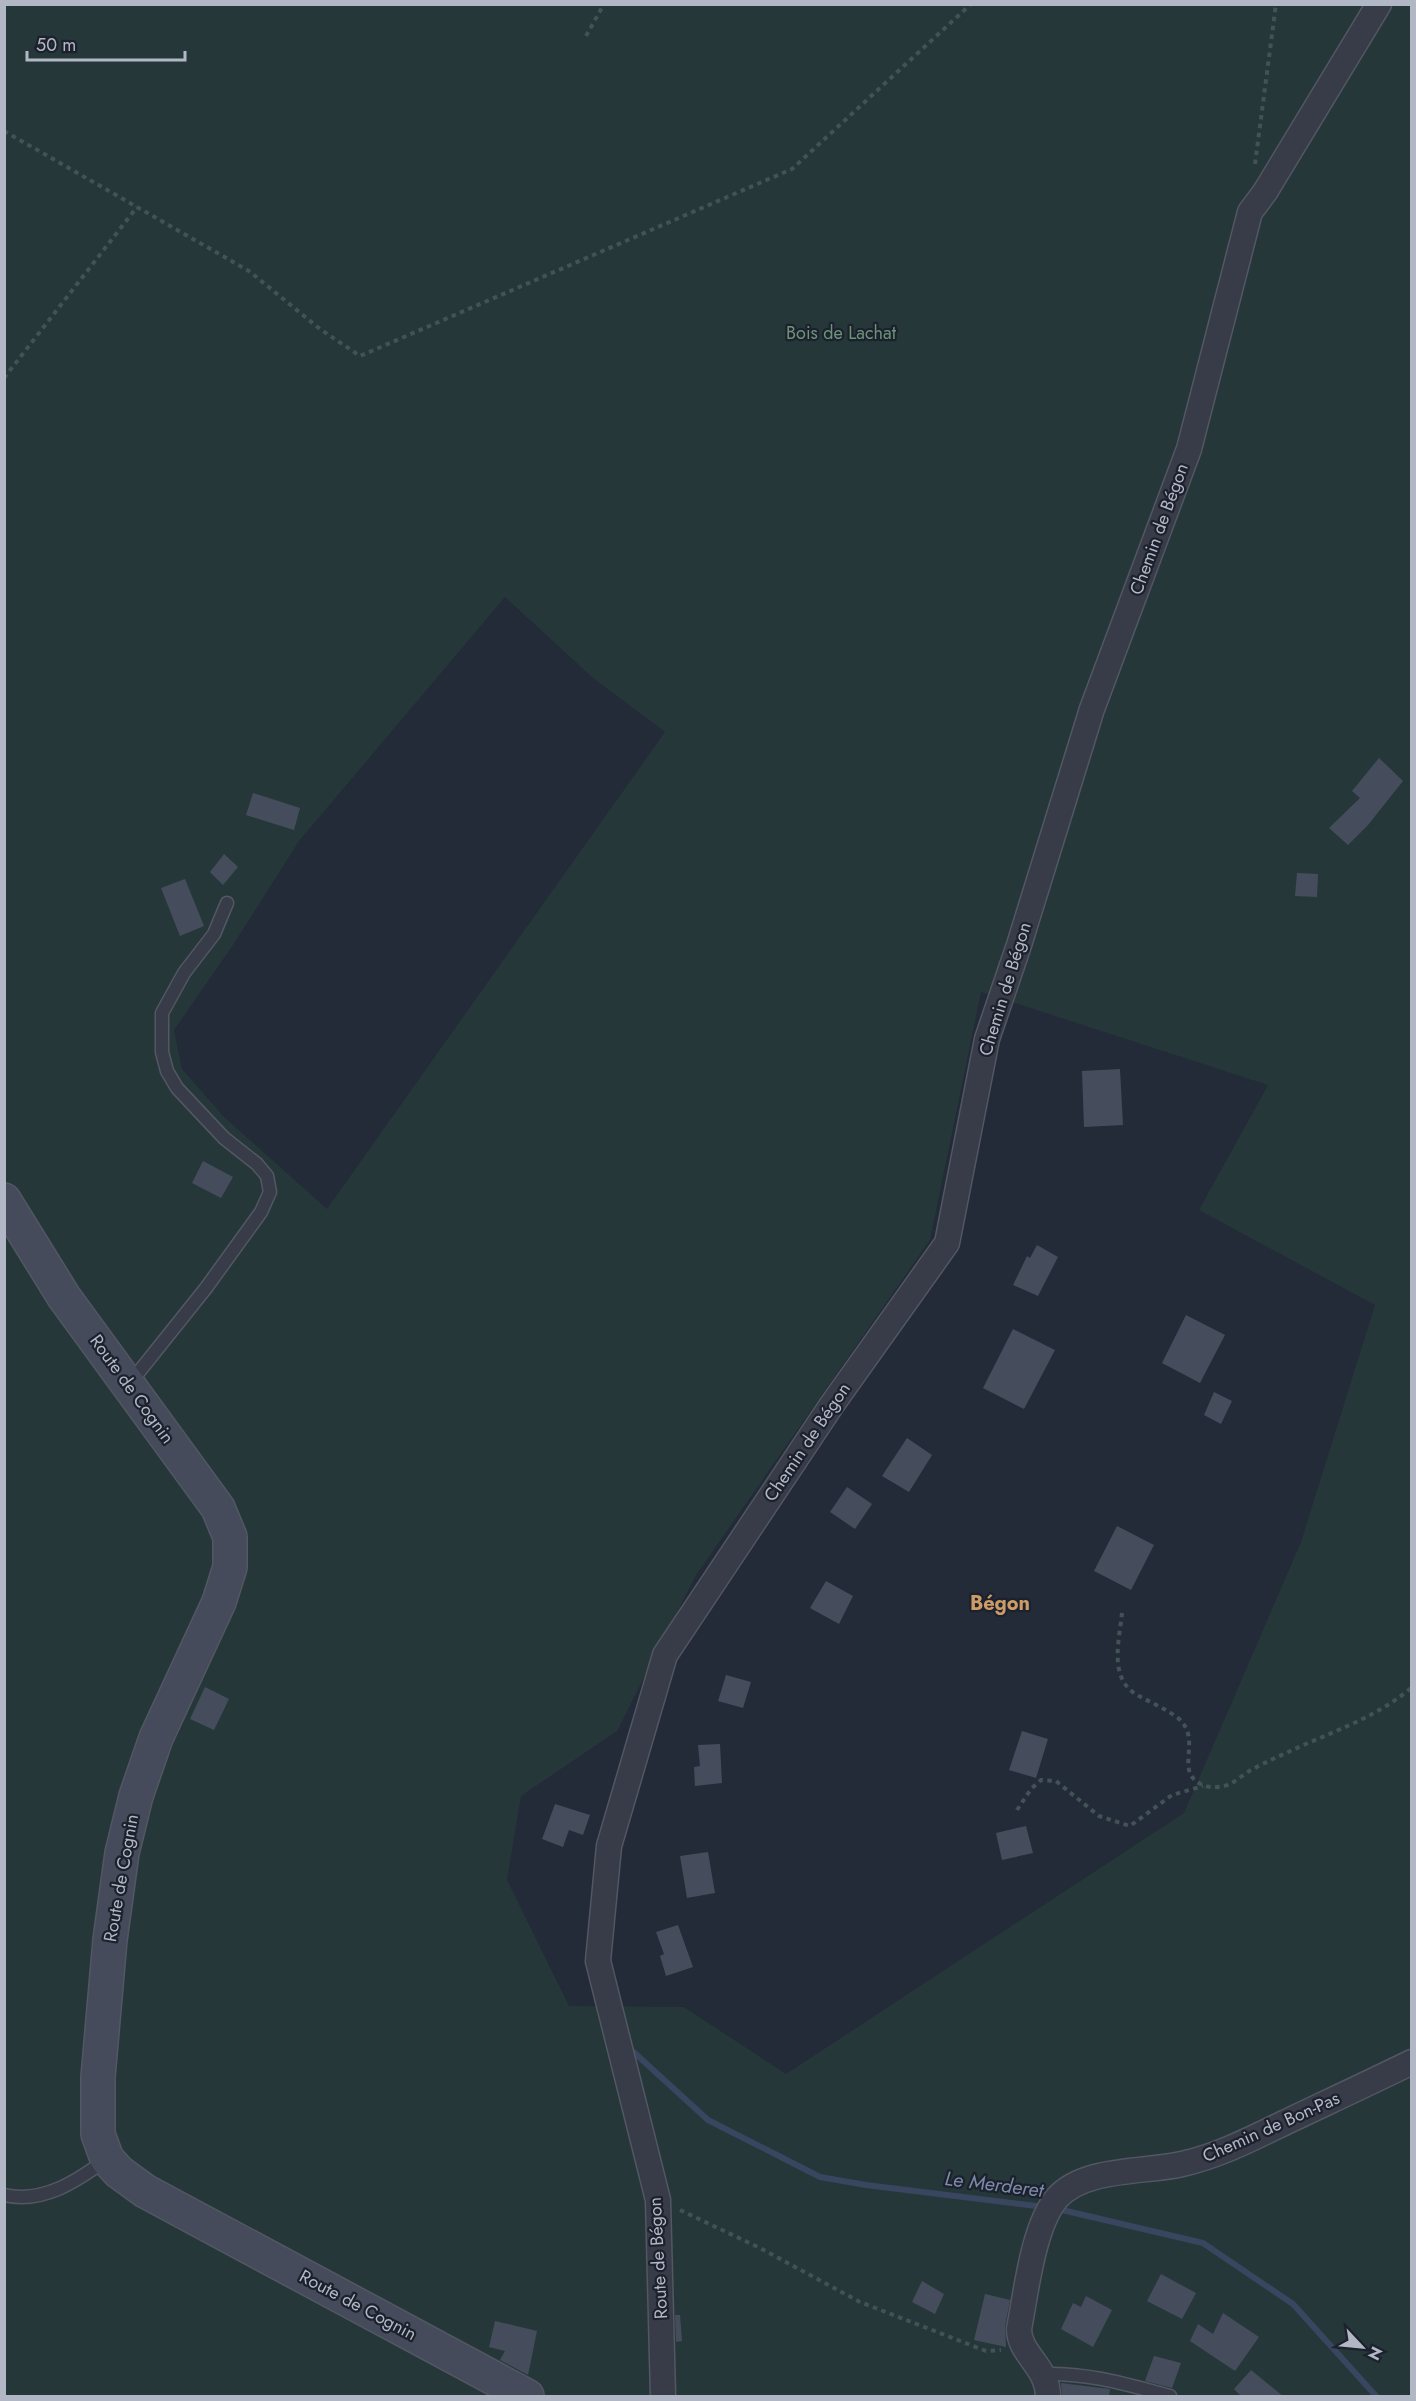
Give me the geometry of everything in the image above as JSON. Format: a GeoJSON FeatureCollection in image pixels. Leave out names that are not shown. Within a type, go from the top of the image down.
{"type":"FeatureCollection","features":[{"type":"Feature","properties":{"kind":"main road","name":"Route de Cognin"},"geometry":{"type":"LineString","coordinates":[[4,1200],[64,1297],[218,1508],[230,1537],[230,1567],[219,1602],[156,1738],[136,1796],[122,1853],[110,1940],[98,2077],[98,2134],[107,2159],[119,2172],[145,2191],[527,2397]]}},
{"type":"Feature","properties":{"kind":"street","name":"Chemin de Bégon"},"geometry":{"type":"LineString","coordinates":[[612,2017],[598,1961],[609,1846],[665,1655],[831,1406],[947,1243],[987,1039],[1019,945],[1092,709],[1189,449],[1250,212],[1265,192],[1379,4]]}},
{"type":"Feature","properties":{"kind":"street","name":"Route de Bégon"},"geometry":{"type":"LineString","coordinates":[[612,2017],[658,2200],[663,2397]]}},
{"type":"Feature","properties":{"kind":"street","name":"Chemin de Bon-Pas"},"geometry":{"type":"LineString","coordinates":[[1045,2385],[1027,2350],[1019,2340],[1019,2329],[1032,2257],[1051,2207],[1066,2190],[1097,2176],[1183,2164],[1232,2148],[1412,2062]]}},
{"type":"Feature","properties":{"kind":"lane"},"geometry":{"type":"LineString","coordinates":[[129,1385],[206,1288],[261,1212],[270,1192],[267,1176],[257,1164],[224,1138],[177,1088],[167,1071],[162,1052],[162,1012],[184,973],[214,934],[227,903]]}},
{"type":"Feature","properties":{"kind":"lane"},"geometry":{"type":"LineString","coordinates":[[4,2195],[16,2198],[55,2192],[86,2175],[107,2159]]}},
{"type":"Feature","properties":{"kind":"lane"},"geometry":{"type":"LineString","coordinates":[[1045,2385],[1076,2374],[1096,2377],[1170,2397]]}},
{"type":"Feature","properties":{"kind":"path"},"geometry":{"type":"LineString","coordinates":[[586,36],[604,4]]}},
{"type":"Feature","properties":{"kind":"path"},"geometry":{"type":"LineString","coordinates":[[4,131],[249,271],[320,329],[360,356],[792,169],[971,4]]}},
{"type":"Feature","properties":{"kind":"path"},"geometry":{"type":"LineString","coordinates":[[1255,165],[1276,4]]}},
{"type":"Feature","properties":{"kind":"path"},"geometry":{"type":"LineString","coordinates":[[4,378],[137,207]]}},
{"type":"Feature","properties":{"kind":"path"},"geometry":{"type":"LineString","coordinates":[[1122,1613],[1118,1651],[1119,1676],[1125,1687],[1158,1705],[1186,1726],[1190,1736],[1188,1761],[1190,1771],[1193,1778],[1204,1786]]}},
{"type":"Feature","properties":{"kind":"path"},"geometry":{"type":"LineString","coordinates":[[1017,1810],[1031,1789],[1041,1780],[1056,1781],[1099,1816],[1130,1826],[1173,1795],[1204,1786],[1229,1785],[1254,1768],[1378,1710],[1412,1687]]}},
{"type":"Feature","properties":{"kind":"path"},"geometry":{"type":"LineString","coordinates":[[658,2200],[760,2248],[860,2302],[986,2351],[1027,2350]]}},
{"type":"Feature","properties":{"kind":"green space","name":"Bois de Lachat"},"geometry":{"type":"Polygon","coordinates":[[[5,5],[1411,5],[1411,2396],[5,2396],[5,5]],[[505,597],[299,841],[233,945],[174,1030],[182,1069],[223,1116],[327,1209],[665,732],[593,678],[505,597]],[[981,992],[930,1240],[696,1575],[617,1731],[521,1796],[507,1880],[569,2006],[684,2007],[786,2074],[1184,1813],[1301,1542],[1375,1305],[1199,1210],[1268,1085],[981,992]]]}},
{"type":"Feature","properties":{"kind":"building"},"geometry":{"type":"Polygon","coordinates":[[[1379,758],[1403,781],[1368,825],[1348,845],[1329,828],[1360,798],[1352,791],[1379,758]]]}},
{"type":"Feature","properties":{"kind":"building"},"geometry":{"type":"Polygon","coordinates":[[[253,793],[300,808],[294,830],[246,815],[253,793]]]}},
{"type":"Feature","properties":{"kind":"building"},"geometry":{"type":"Polygon","coordinates":[[[224,854],[238,867],[223,885],[210,872],[224,854]]]}},
{"type":"Feature","properties":{"kind":"building"},"geometry":{"type":"Polygon","coordinates":[[[1297,873],[1318,874],[1317,897],[1295,896],[1297,873]]]}},
{"type":"Feature","properties":{"kind":"building"},"geometry":{"type":"Polygon","coordinates":[[[185,879],[204,926],[180,936],[161,888],[185,879]]]}},
{"type":"Feature","properties":{"kind":"building"},"geometry":{"type":"Polygon","coordinates":[[[1120,1069],[1123,1125],[1084,1127],[1082,1071],[1120,1069]]]}},
{"type":"Feature","properties":{"kind":"building"},"geometry":{"type":"Polygon","coordinates":[[[203,1161],[233,1177],[221,1198],[192,1183],[203,1161]]]}},
{"type":"Feature","properties":{"kind":"building"},"geometry":{"type":"Polygon","coordinates":[[[1037,1245],[1058,1257],[1038,1296],[1013,1285],[1027,1256],[1030,1258],[1037,1245]]]}},
{"type":"Feature","properties":{"kind":"building"},"geometry":{"type":"Polygon","coordinates":[[[1186,1315],[1225,1335],[1200,1383],[1162,1363],[1186,1315]]]}},
{"type":"Feature","properties":{"kind":"building"},"geometry":{"type":"Polygon","coordinates":[[[1013,1329],[1055,1350],[1024,1409],[983,1388],[1013,1329]]]}},
{"type":"Feature","properties":{"kind":"building"},"geometry":{"type":"Polygon","coordinates":[[[1214,1392],[1232,1401],[1221,1424],[1204,1415],[1214,1392]]]}},
{"type":"Feature","properties":{"kind":"building"},"geometry":{"type":"Polygon","coordinates":[[[907,1438],[932,1455],[909,1492],[882,1476],[907,1438]]]}},
{"type":"Feature","properties":{"kind":"building"},"geometry":{"type":"Polygon","coordinates":[[[847,1487],[872,1504],[855,1529],[830,1512],[847,1487]]]}},
{"type":"Feature","properties":{"kind":"building"},"geometry":{"type":"Polygon","coordinates":[[[1117,1526],[1154,1545],[1131,1590],[1094,1571],[1117,1526]]]}},
{"type":"Feature","properties":{"kind":"building"},"geometry":{"type":"Polygon","coordinates":[[[826,1581],[853,1596],[839,1624],[810,1608],[826,1581]]]}},
{"type":"Feature","properties":{"kind":"building"},"geometry":{"type":"Polygon","coordinates":[[[726,1675],[751,1682],[743,1708],[718,1701],[726,1675]]]}},
{"type":"Feature","properties":{"kind":"building"},"geometry":{"type":"Polygon","coordinates":[[[205,1687],[229,1699],[214,1730],[190,1719],[205,1687]]]}},
{"type":"Feature","properties":{"kind":"building"},"geometry":{"type":"Polygon","coordinates":[[[1022,1731],[1048,1739],[1036,1778],[1009,1770],[1022,1731]]]}},
{"type":"Feature","properties":{"kind":"building"},"geometry":{"type":"Polygon","coordinates":[[[720,1744],[722,1783],[695,1786],[694,1767],[700,1766],[698,1745],[720,1744]]]}},
{"type":"Feature","properties":{"kind":"building"},"geometry":{"type":"Polygon","coordinates":[[[555,1804],[590,1815],[583,1835],[569,1830],[563,1847],[542,1839],[555,1804]]]}},
{"type":"Feature","properties":{"kind":"building"},"geometry":{"type":"Polygon","coordinates":[[[1026,1826],[1033,1853],[1002,1860],[996,1833],[1026,1826]]]}},
{"type":"Feature","properties":{"kind":"building"},"geometry":{"type":"Polygon","coordinates":[[[708,1852],[715,1893],[687,1898],[680,1856],[708,1852]]]}},
{"type":"Feature","properties":{"kind":"building"},"geometry":{"type":"Polygon","coordinates":[[[678,1925],[693,1967],[666,1976],[660,1956],[664,1954],[656,1932],[678,1925]]]}},
{"type":"Feature","properties":{"kind":"building"},"geometry":{"type":"Polygon","coordinates":[[[1161,2274],[1196,2293],[1182,2319],[1147,2301],[1161,2274]]]}},
{"type":"Feature","properties":{"kind":"building"},"geometry":{"type":"Polygon","coordinates":[[[922,2281],[944,2294],[935,2314],[912,2302],[922,2281]]]}},
{"type":"Feature","properties":{"kind":"building"},"geometry":{"type":"Polygon","coordinates":[[[985,2294],[1010,2300],[1005,2327],[1006,2347],[974,2340],[985,2294]]]}},
{"type":"Feature","properties":{"kind":"building"},"geometry":{"type":"Polygon","coordinates":[[[1086,2296],[1112,2310],[1093,2347],[1061,2329],[1073,2303],[1081,2307],[1086,2296]]]}},
{"type":"Feature","properties":{"kind":"building"},"geometry":{"type":"Polygon","coordinates":[[[1223,2313],[1259,2337],[1235,2371],[1190,2341],[1198,2324],[1213,2334],[1223,2313]]]}},
{"type":"Feature","properties":{"kind":"building"},"geometry":{"type":"Polygon","coordinates":[[[675,2315],[680,2315],[682,2341],[676,2342],[675,2315]]]}},
{"type":"Feature","properties":{"kind":"building"},"geometry":{"type":"Polygon","coordinates":[[[495,2321],[537,2331],[528,2375],[500,2360],[505,2351],[489,2347],[495,2321]]]}},
{"type":"Feature","properties":{"kind":"building"},"geometry":{"type":"Polygon","coordinates":[[[1154,2356],[1181,2363],[1172,2388],[1145,2381],[1154,2356]]]}},
{"type":"Feature","properties":{"kind":"building"},"geometry":{"type":"Polygon","coordinates":[[[1251,2370],[1284,2397],[1242,2397],[1234,2389],[1251,2370]]]}},
{"type":"Feature","properties":{"kind":"building"},"geometry":{"type":"Polygon","coordinates":[[[1061,2383],[1110,2389],[1109,2397],[1062,2397],[1061,2383]]]}},
{"type":"Feature","properties":{"kind":"waterway","name":"Le Merderet"},"geometry":{"type":"LineString","coordinates":[[628,2047],[708,2120],[820,2177],[866,2185],[1045,2207]]}},
{"type":"Feature","properties":{"kind":"waterway","name":"Le Merderet"},"geometry":{"type":"LineString","coordinates":[[1058,2209],[1203,2243],[1293,2304],[1376,2396]]}},
{"type":"Feature","properties":{"kind":"district","name":"Bégon"},"geometry":{"type":"Point","coordinates":[1000,1603]}}]}
